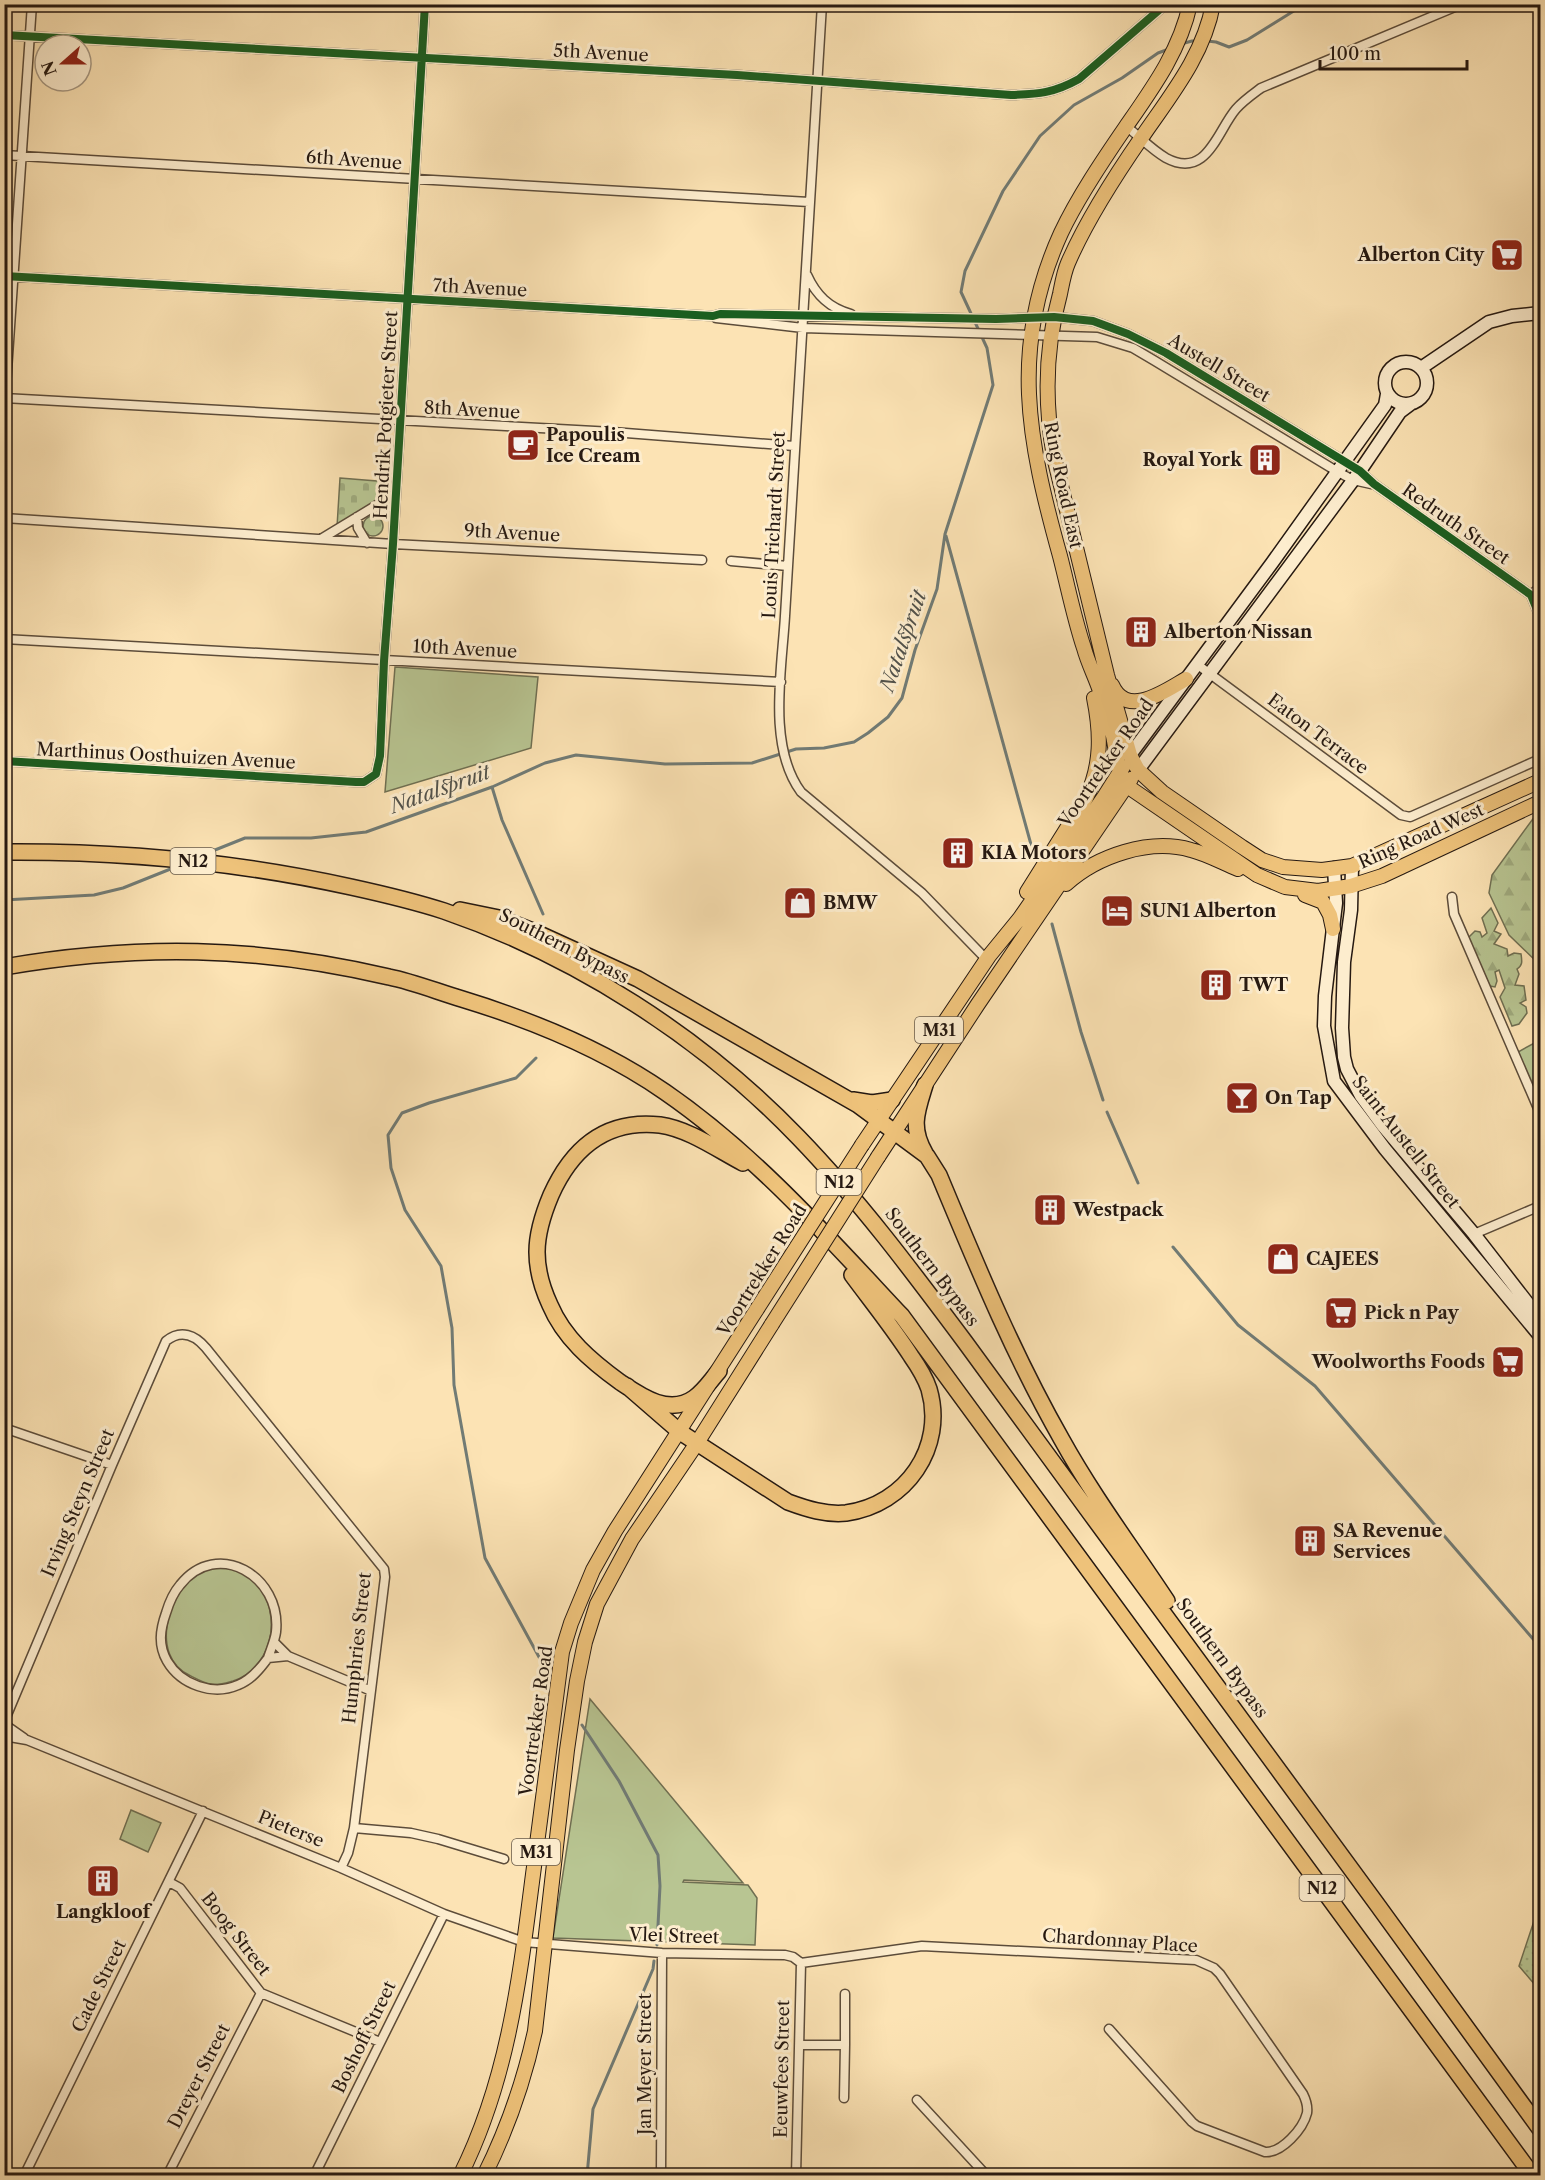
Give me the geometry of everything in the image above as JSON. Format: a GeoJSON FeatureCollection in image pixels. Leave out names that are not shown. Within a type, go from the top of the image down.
{"type":"FeatureCollection","features":[{"type":"Feature","properties":{"kind":"highway","name":"Southern Bypass"},"geometry":{"type":"LineString","coordinates":[[4,852],[98,854],[177,859],[287,874],[404,899],[507,937],[576,970],[644,1009],[694,1044],[741,1083],[795,1133],[891,1245],[1227,1698],[1540,2128]]}},
{"type":"Feature","properties":{"kind":"highway"},"geometry":{"type":"LineString","coordinates":[[404,899],[499,918],[638,979],[844,1097],[895,1131],[927,1156]]}},
{"type":"Feature","properties":{"kind":"highway","name":"N12"},"geometry":{"type":"LineString","coordinates":[[4,967],[105,953],[164,950],[222,951],[329,964],[391,977],[492,1008],[550,1029],[607,1056],[664,1091],[706,1122],[805,1212],[902,1316],[1533,2175]]}},
{"type":"Feature","properties":{"kind":"highway"},"geometry":{"type":"LineString","coordinates":[[925,1084],[915,1123],[916,1134],[939,1175],[994,1308],[1063,1442],[1167,1601],[1227,1698]]}},
{"type":"Feature","properties":{"kind":"highway"},"geometry":{"type":"LineString","coordinates":[[844,1097],[867,1103],[892,1100]]}},
{"type":"Feature","properties":{"kind":"highway"},"geometry":{"type":"LineString","coordinates":[[719,1371],[695,1397],[685,1403],[670,1406],[650,1400],[607,1372],[568,1336],[549,1304],[537,1254],[538,1233],[542,1216],[561,1174],[573,1157],[602,1134],[622,1127],[642,1124],[663,1125],[684,1132],[762,1172]]}},
{"type":"Feature","properties":{"kind":"highway"},"geometry":{"type":"LineString","coordinates":[[627,1386],[680,1432],[788,1502],[807,1510],[846,1513],[881,1502],[910,1478],[923,1459],[931,1440],[934,1420],[928,1386],[900,1338],[805,1212]]}},
{"type":"Feature","properties":{"kind":"main road","name":"Ring Road East"},"geometry":{"type":"LineString","coordinates":[[1137,770],[1130,756],[1107,675],[1049,427],[1047,393],[1050,334],[1068,264],[1093,215],[1141,138],[1178,86],[1199,47],[1212,8]]}},
{"type":"Feature","properties":{"kind":"main road","name":"Ring Road East"},"geometry":{"type":"LineString","coordinates":[[1127,786],[1119,773],[1101,693],[1084,649],[1042,493],[1034,455],[1028,387],[1031,334],[1049,264],[1062,231],[1109,152],[1169,62],[1189,10]]}},
{"type":"Feature","properties":{"kind":"main road"},"geometry":{"type":"LineString","coordinates":[[988,958],[1093,783],[1097,769],[1100,734],[1084,649]]}},
{"type":"Feature","properties":{"kind":"main road"},"geometry":{"type":"LineString","coordinates":[[1107,675],[1120,695],[1130,700],[1144,701],[1186,679]]}},
{"type":"Feature","properties":{"kind":"main road","name":"Voortrekker Road"},"geometry":{"type":"LineString","coordinates":[[460,2175],[484,2121],[501,2072],[524,1942],[562,1652],[593,1570],[615,1531],[862,1145],[988,958],[1020,918],[1130,756]]}},
{"type":"Feature","properties":{"kind":"main road","name":"Voortrekker Road"},"geometry":{"type":"LineString","coordinates":[[484,2175],[528,2064],[535,2031],[577,1681],[585,1642],[597,1604],[632,1539],[697,1443],[925,1084],[1137,770]]}},
{"type":"Feature","properties":{"kind":"main road","name":"Ring Road West"},"geometry":{"type":"LineString","coordinates":[[1137,770],[1162,792],[1262,860],[1283,867],[1322,870],[1352,866],[1540,781]]}},
{"type":"Feature","properties":{"kind":"main road","name":"Ring Road West"},"geometry":{"type":"LineString","coordinates":[[1127,786],[1257,875],[1284,887],[1318,891],[1351,886],[1382,876],[1540,802]]}},
{"type":"Feature","properties":{"kind":"main road"},"geometry":{"type":"LineString","coordinates":[[1056,891],[1083,870],[1104,859],[1124,852],[1159,847],[1191,850],[1257,875]]}},
{"type":"Feature","properties":{"kind":"main road"},"geometry":{"type":"LineString","coordinates":[[1284,887],[1323,902],[1330,915],[1333,929]]}},
{"type":"Feature","properties":{"kind":"street"},"geometry":{"type":"LineString","coordinates":[[4,415],[32,4]]}},
{"type":"Feature","properties":{"kind":"street","name":"Hendrik Potgieter Street"},"geometry":{"type":"LineString","coordinates":[[325,780],[364,782],[376,774],[380,756],[425,4]]}},
{"type":"Feature","properties":{"kind":"street","name":"Louis Trichardt Street"},"geometry":{"type":"LineString","coordinates":[[822,4],[778,705],[779,728],[791,777],[806,796],[886,860],[988,958]]}},
{"type":"Feature","properties":{"kind":"street","name":"5th Avenue"},"geometry":{"type":"LineString","coordinates":[[4,35],[737,75],[1011,95],[1040,94],[1065,87],[1086,73],[1166,4]]}},
{"type":"Feature","properties":{"kind":"street"},"geometry":{"type":"LineString","coordinates":[[1126,126],[1156,152],[1177,163],[1187,164],[1197,160],[1213,148],[1235,110],[1261,88],[1462,4]]}},
{"type":"Feature","properties":{"kind":"street","name":"6th Avenue"},"geometry":{"type":"LineString","coordinates":[[4,155],[809,202]]}},
{"type":"Feature","properties":{"kind":"street"},"geometry":{"type":"LineString","coordinates":[[805,272],[814,290],[826,303],[860,316]]}},
{"type":"Feature","properties":{"kind":"street","name":"7th Avenue"},"geometry":{"type":"LineString","coordinates":[[4,276],[713,316],[720,314],[996,319]]}},
{"type":"Feature","properties":{"kind":"street"},"geometry":{"type":"LineString","coordinates":[[1421,368],[1489,322],[1512,316],[1540,314]]}},
{"type":"Feature","properties":{"kind":"street","name":"7th Avenue"},"geometry":{"type":"LineString","coordinates":[[713,316],[719,320],[803,328],[883,329],[957,334],[1050,334]]}},
{"type":"Feature","properties":{"kind":"street","name":"Austell Street"},"geometry":{"type":"LineString","coordinates":[[996,319],[1054,317],[1093,321],[1137,337],[1182,362],[1341,467],[1357,475]]}},
{"type":"Feature","properties":{"kind":"street"},"geometry":{"type":"LineString","coordinates":[[1050,334],[1097,337],[1133,348],[1341,467]]}},
{"type":"Feature","properties":{"kind":"street","name":"M31"},"geometry":{"type":"LineString","coordinates":[[1388,394],[1384,386],[1389,369],[1396,363],[1404,361],[1413,363],[1426,375],[1427,384],[1425,392],[1412,404]]}},
{"type":"Feature","properties":{"kind":"street"},"geometry":{"type":"LineString","coordinates":[[1388,394],[1394,401],[1412,404]]}},
{"type":"Feature","properties":{"kind":"street","name":"Voortrekker Road"},"geometry":{"type":"LineString","coordinates":[[1130,756],[1341,467],[1385,405],[1388,394]]}},
{"type":"Feature","properties":{"kind":"street","name":"8th Avenue"},"geometry":{"type":"LineString","coordinates":[[5,398],[614,432],[794,446]]}},
{"type":"Feature","properties":{"kind":"street","name":"Voortrekker Road"},"geometry":{"type":"LineString","coordinates":[[1137,770],[1357,475],[1400,412],[1412,404]]}},
{"type":"Feature","properties":{"kind":"street","name":"Redruth Street"},"geometry":{"type":"LineString","coordinates":[[1357,475],[1374,484],[1531,595]]}},
{"type":"Feature","properties":{"kind":"street"},"geometry":{"type":"LineString","coordinates":[[320,539],[396,494]]}},
{"type":"Feature","properties":{"kind":"street"},"geometry":{"type":"LineString","coordinates":[[357,517],[358,528],[367,543]]}},
{"type":"Feature","properties":{"kind":"street","name":"9th Avenue"},"geometry":{"type":"LineString","coordinates":[[4,518],[367,543],[702,560]]}},
{"type":"Feature","properties":{"kind":"street"},"geometry":{"type":"LineString","coordinates":[[731,561],[788,566]]}},
{"type":"Feature","properties":{"kind":"street"},"geometry":{"type":"LineString","coordinates":[[1272,563],[1285,571]]}},
{"type":"Feature","properties":{"kind":"street"},"geometry":{"type":"LineString","coordinates":[[1540,587],[1531,595],[1540,617]]}},
{"type":"Feature","properties":{"kind":"street","name":"10th Avenue"},"geometry":{"type":"LineString","coordinates":[[4,639],[781,682]]}},
{"type":"Feature","properties":{"kind":"street","name":"Eaton Terrace"},"geometry":{"type":"LineString","coordinates":[[1198,665],[1401,815],[1410,817],[1540,759]]}},
{"type":"Feature","properties":{"kind":"street","name":"Marthinus Oosthuizen Avenue"},"geometry":{"type":"LineString","coordinates":[[4,761],[325,780]]}},
{"type":"Feature","properties":{"kind":"street","name":"Saint Austell Street"},"geometry":{"type":"LineString","coordinates":[[1352,866],[1351,910],[1344,962],[1342,1028],[1347,1069],[1361,1096],[1383,1126],[1474,1234],[1540,1319]]}},
{"type":"Feature","properties":{"kind":"street","name":"Saint Austell Street"},"geometry":{"type":"LineString","coordinates":[[1334,868],[1336,903],[1325,996],[1324,1026],[1334,1081],[1385,1149],[1540,1336]]}},
{"type":"Feature","properties":{"kind":"street"},"geometry":{"type":"LineString","coordinates":[[1452,897],[1454,914],[1540,1113]]}},
{"type":"Feature","properties":{"kind":"street"},"geometry":{"type":"LineString","coordinates":[[1474,1234],[1540,1206]]}},
{"type":"Feature","properties":{"kind":"street","name":"Irving Steyn Street"},"geometry":{"type":"LineString","coordinates":[[4,1723],[166,1341],[172,1336],[186,1334],[201,1342],[206,1348]]}},
{"type":"Feature","properties":{"kind":"street","name":"Humphries Street"},"geometry":{"type":"LineString","coordinates":[[206,1348],[382,1564],[385,1577],[369,1690],[354,1828],[348,1853],[341,1868]]}},
{"type":"Feature","properties":{"kind":"street"},"geometry":{"type":"LineString","coordinates":[[4,1428],[112,1465]]}},
{"type":"Feature","properties":{"kind":"street"},"geometry":{"type":"LineString","coordinates":[[231,1565],[251,1572],[272,1597],[276,1614],[276,1632],[268,1658],[259,1671],[240,1685],[224,1690],[209,1689],[183,1679],[172,1669],[160,1642],[164,1618],[180,1584],[203,1568],[231,1565]]}},
{"type":"Feature","properties":{"kind":"street"},"geometry":{"type":"LineString","coordinates":[[273,1641],[288,1656],[369,1690]]}},
{"type":"Feature","properties":{"kind":"street"},"geometry":{"type":"LineString","coordinates":[[268,1658],[288,1656]]}},
{"type":"Feature","properties":{"kind":"street","name":"Pieterse"},"geometry":{"type":"LineString","coordinates":[[4,1723],[27,1740]]}},
{"type":"Feature","properties":{"kind":"street","name":"Pieterse"},"geometry":{"type":"LineString","coordinates":[[4,1736],[27,1740],[203,1811],[341,1868],[444,1914],[524,1942],[544,1944]]}},
{"type":"Feature","properties":{"kind":"street","name":"Cade Street"},"geometry":{"type":"LineString","coordinates":[[24,2175],[203,1811]]}},
{"type":"Feature","properties":{"kind":"street"},"geometry":{"type":"LineString","coordinates":[[354,1828],[411,1833],[504,1859]]}},
{"type":"Feature","properties":{"kind":"street","name":"Boog Street"},"geometry":{"type":"LineString","coordinates":[[169,1882],[180,1888],[261,1993],[380,2042]]}},
{"type":"Feature","properties":{"kind":"street","name":"Boshoff Street"},"geometry":{"type":"LineString","coordinates":[[314,2175],[444,1914]]}},
{"type":"Feature","properties":{"kind":"street","name":"Vlei Street"},"geometry":{"type":"LineString","coordinates":[[544,1944],[662,1953],[785,1955],[801,1963]]}},
{"type":"Feature","properties":{"kind":"street","name":"Chardonnay Place"},"geometry":{"type":"LineString","coordinates":[[801,1963],[922,1946],[1196,1960],[1205,1963],[1220,1974],[1303,2094],[1307,2107],[1305,2119],[1283,2147],[1271,2153],[1197,2126],[1109,2029]]}},
{"type":"Feature","properties":{"kind":"street","name":"Jan Meyer Street"},"geometry":{"type":"LineString","coordinates":[[661,2175],[662,1953]]}},
{"type":"Feature","properties":{"kind":"street","name":"Eeuwfees Street"},"geometry":{"type":"LineString","coordinates":[[796,2175],[801,1963]]}},
{"type":"Feature","properties":{"kind":"street","name":"Dreyer Street"},"geometry":{"type":"LineString","coordinates":[[167,2175],[261,1993]]}},
{"type":"Feature","properties":{"kind":"street"},"geometry":{"type":"LineString","coordinates":[[844,2098],[845,1994]]}},
{"type":"Feature","properties":{"kind":"street"},"geometry":{"type":"LineString","coordinates":[[799,2045],[845,2045]]}},
{"type":"Feature","properties":{"kind":"street"},"geometry":{"type":"LineString","coordinates":[[917,2100],[982,2174]]}},
{"type":"Feature","properties":{"kind":"green space"},"geometry":{"type":"Polygon","coordinates":[[[340,478],[389,482],[388,495],[337,527],[340,478]]]}},
{"type":"Feature","properties":{"kind":"green space"},"geometry":{"type":"Polygon","coordinates":[[[373,516],[380,519],[383,526],[380,533],[373,536],[366,533],[363,526],[366,519],[373,516]]]}},
{"type":"Feature","properties":{"kind":"green space"},"geometry":{"type":"Polygon","coordinates":[[[395,667],[538,677],[531,748],[385,792],[395,667]]]}},
{"type":"Feature","properties":{"kind":"green space"},"geometry":{"type":"Polygon","coordinates":[[[1540,813],[1540,965],[1509,935],[1489,893],[1492,875],[1535,816],[1540,813]]]}},
{"type":"Feature","properties":{"kind":"green space"},"geometry":{"type":"Polygon","coordinates":[[[1491,908],[1498,923],[1494,931],[1501,934],[1494,944],[1507,949],[1508,956],[1514,953],[1521,954],[1522,963],[1517,969],[1519,974],[1515,985],[1524,986],[1526,1000],[1520,1003],[1526,1007],[1527,1013],[1519,1024],[1512,1026],[1500,997],[1505,988],[1499,970],[1495,972],[1497,981],[1495,987],[1490,986],[1468,938],[1475,931],[1480,932],[1482,937],[1487,933],[1482,918],[1491,908]]]}},
{"type":"Feature","properties":{"kind":"green space"},"geometry":{"type":"Polygon","coordinates":[[[1540,1040],[1540,1103],[1518,1052],[1540,1040]]]}},
{"type":"Feature","properties":{"kind":"green space"},"geometry":{"type":"Polygon","coordinates":[[[219,1567],[240,1572],[256,1583],[266,1599],[271,1618],[270,1637],[263,1655],[251,1671],[233,1681],[216,1685],[189,1675],[177,1666],[166,1640],[171,1610],[186,1583],[197,1574],[219,1567]]]}},
{"type":"Feature","properties":{"kind":"green space"},"geometry":{"type":"Polygon","coordinates":[[[590,1699],[743,1883],[684,1880],[683,1882],[748,1885],[757,1898],[755,1945],[553,1938],[590,1699]]]}},
{"type":"Feature","properties":{"kind":"green space"},"geometry":{"type":"Polygon","coordinates":[[[131,1810],[161,1823],[148,1852],[120,1839],[131,1810]]]}},
{"type":"Feature","properties":{"kind":"green space"},"geometry":{"type":"Polygon","coordinates":[[[1540,1903],[1540,1991],[1519,1966],[1540,1903]]]}},
{"type":"Feature","properties":{"kind":"waterway","name":"Natalspruit"},"geometry":{"type":"LineString","coordinates":[[1207,41],[1229,47],[1247,40],[1305,4]]}},
{"type":"Feature","properties":{"kind":"waterway","name":"Natalspruit"},"geometry":{"type":"LineString","coordinates":[[1181,44],[1197,41]]}},
{"type":"Feature","properties":{"kind":"waterway","name":"Natalspruit"},"geometry":{"type":"LineString","coordinates":[[200,856],[245,838],[311,838],[366,832],[492,787],[545,763],[576,755],[665,764],[752,763],[796,749],[824,748],[854,742],[888,717],[902,698],[915,650],[937,589],[945,534],[993,385],[987,348],[961,292],[965,271],[1003,191],[1040,136],[1074,105],[1122,78],[1158,53],[1169,49]]}},
{"type":"Feature","properties":{"kind":"waterway"},"geometry":{"type":"LineString","coordinates":[[946,536],[1035,859]]}},
{"type":"Feature","properties":{"kind":"waterway"},"geometry":{"type":"LineString","coordinates":[[492,787],[502,820],[543,914]]}},
{"type":"Feature","properties":{"kind":"waterway","name":"Natalspruit"},"geometry":{"type":"LineString","coordinates":[[4,900],[94,895],[123,888],[178,866]]}},
{"type":"Feature","properties":{"kind":"waterway"},"geometry":{"type":"LineString","coordinates":[[1052,924],[1081,1032],[1103,1100]]}},
{"type":"Feature","properties":{"kind":"waterway"},"geometry":{"type":"LineString","coordinates":[[536,1058],[516,1078],[402,1113],[388,1135],[391,1168],[405,1210],[441,1266],[452,1328],[454,1385],[485,1558],[551,1679]]}},
{"type":"Feature","properties":{"kind":"waterway"},"geometry":{"type":"LineString","coordinates":[[1107,1112],[1138,1183]]}},
{"type":"Feature","properties":{"kind":"waterway"},"geometry":{"type":"LineString","coordinates":[[1173,1247],[1238,1325],[1315,1386],[1540,1647]]}},
{"type":"Feature","properties":{"kind":"waterway"},"geometry":{"type":"LineString","coordinates":[[582,1725],[619,1781],[658,1855],[660,1886],[657,1945]]}},
{"type":"Feature","properties":{"kind":"waterway"},"geometry":{"type":"LineString","coordinates":[[587,2176],[593,2109],[653,1969],[654,1961]]}},
{"type":"Feature","properties":{"kind":"cycle path"},"geometry":{"type":"LineString","coordinates":[[4,761],[356,782],[364,782],[376,774],[380,756],[425,4]]}},
{"type":"Feature","properties":{"kind":"cycle path"},"geometry":{"type":"LineString","coordinates":[[4,35],[737,75],[1011,95],[1046,92],[1079,79],[1166,4]]}},
{"type":"Feature","properties":{"kind":"cycle path"},"geometry":{"type":"LineString","coordinates":[[4,276],[713,316],[720,314],[996,319],[1054,317],[1093,321],[1128,334],[1166,353],[1360,471],[1374,484],[1531,595],[1540,617]]}},
{"type":"Feature","properties":{"kind":"place","name":"Alberton City"},"geometry":{"type":"Point","coordinates":[1507,255]}},
{"type":"Feature","properties":{"kind":"place","name":"Papoulis Ice Cream"},"geometry":{"type":"Point","coordinates":[523,445]}},
{"type":"Feature","properties":{"kind":"place","name":"Royal York"},"geometry":{"type":"Point","coordinates":[1265,460]}},
{"type":"Feature","properties":{"kind":"place","name":"Alberton Nissan"},"geometry":{"type":"Point","coordinates":[1141,632]}},
{"type":"Feature","properties":{"kind":"place","name":"KIA Motors"},"geometry":{"type":"Point","coordinates":[958,853]}},
{"type":"Feature","properties":{"kind":"place","name":"BMW"},"geometry":{"type":"Point","coordinates":[800,903]}},
{"type":"Feature","properties":{"kind":"place","name":"SUN1 Alberton"},"geometry":{"type":"Point","coordinates":[1117,911]}},
{"type":"Feature","properties":{"kind":"place","name":"TWT"},"geometry":{"type":"Point","coordinates":[1216,985]}},
{"type":"Feature","properties":{"kind":"place","name":"On Tap"},"geometry":{"type":"Point","coordinates":[1242,1098]}},
{"type":"Feature","properties":{"kind":"place","name":"Westpack"},"geometry":{"type":"Point","coordinates":[1050,1210]}},
{"type":"Feature","properties":{"kind":"place","name":"CAJEES"},"geometry":{"type":"Point","coordinates":[1283,1259]}},
{"type":"Feature","properties":{"kind":"place","name":"Pick n Pay"},"geometry":{"type":"Point","coordinates":[1341,1313]}},
{"type":"Feature","properties":{"kind":"place","name":"Woolworths Foods"},"geometry":{"type":"Point","coordinates":[1508,1362]}},
{"type":"Feature","properties":{"kind":"place","name":"SA Revenue Services"},"geometry":{"type":"Point","coordinates":[1310,1541]}},
{"type":"Feature","properties":{"kind":"place","name":"Langkloof"},"geometry":{"type":"Point","coordinates":[103,1881]}}]}
